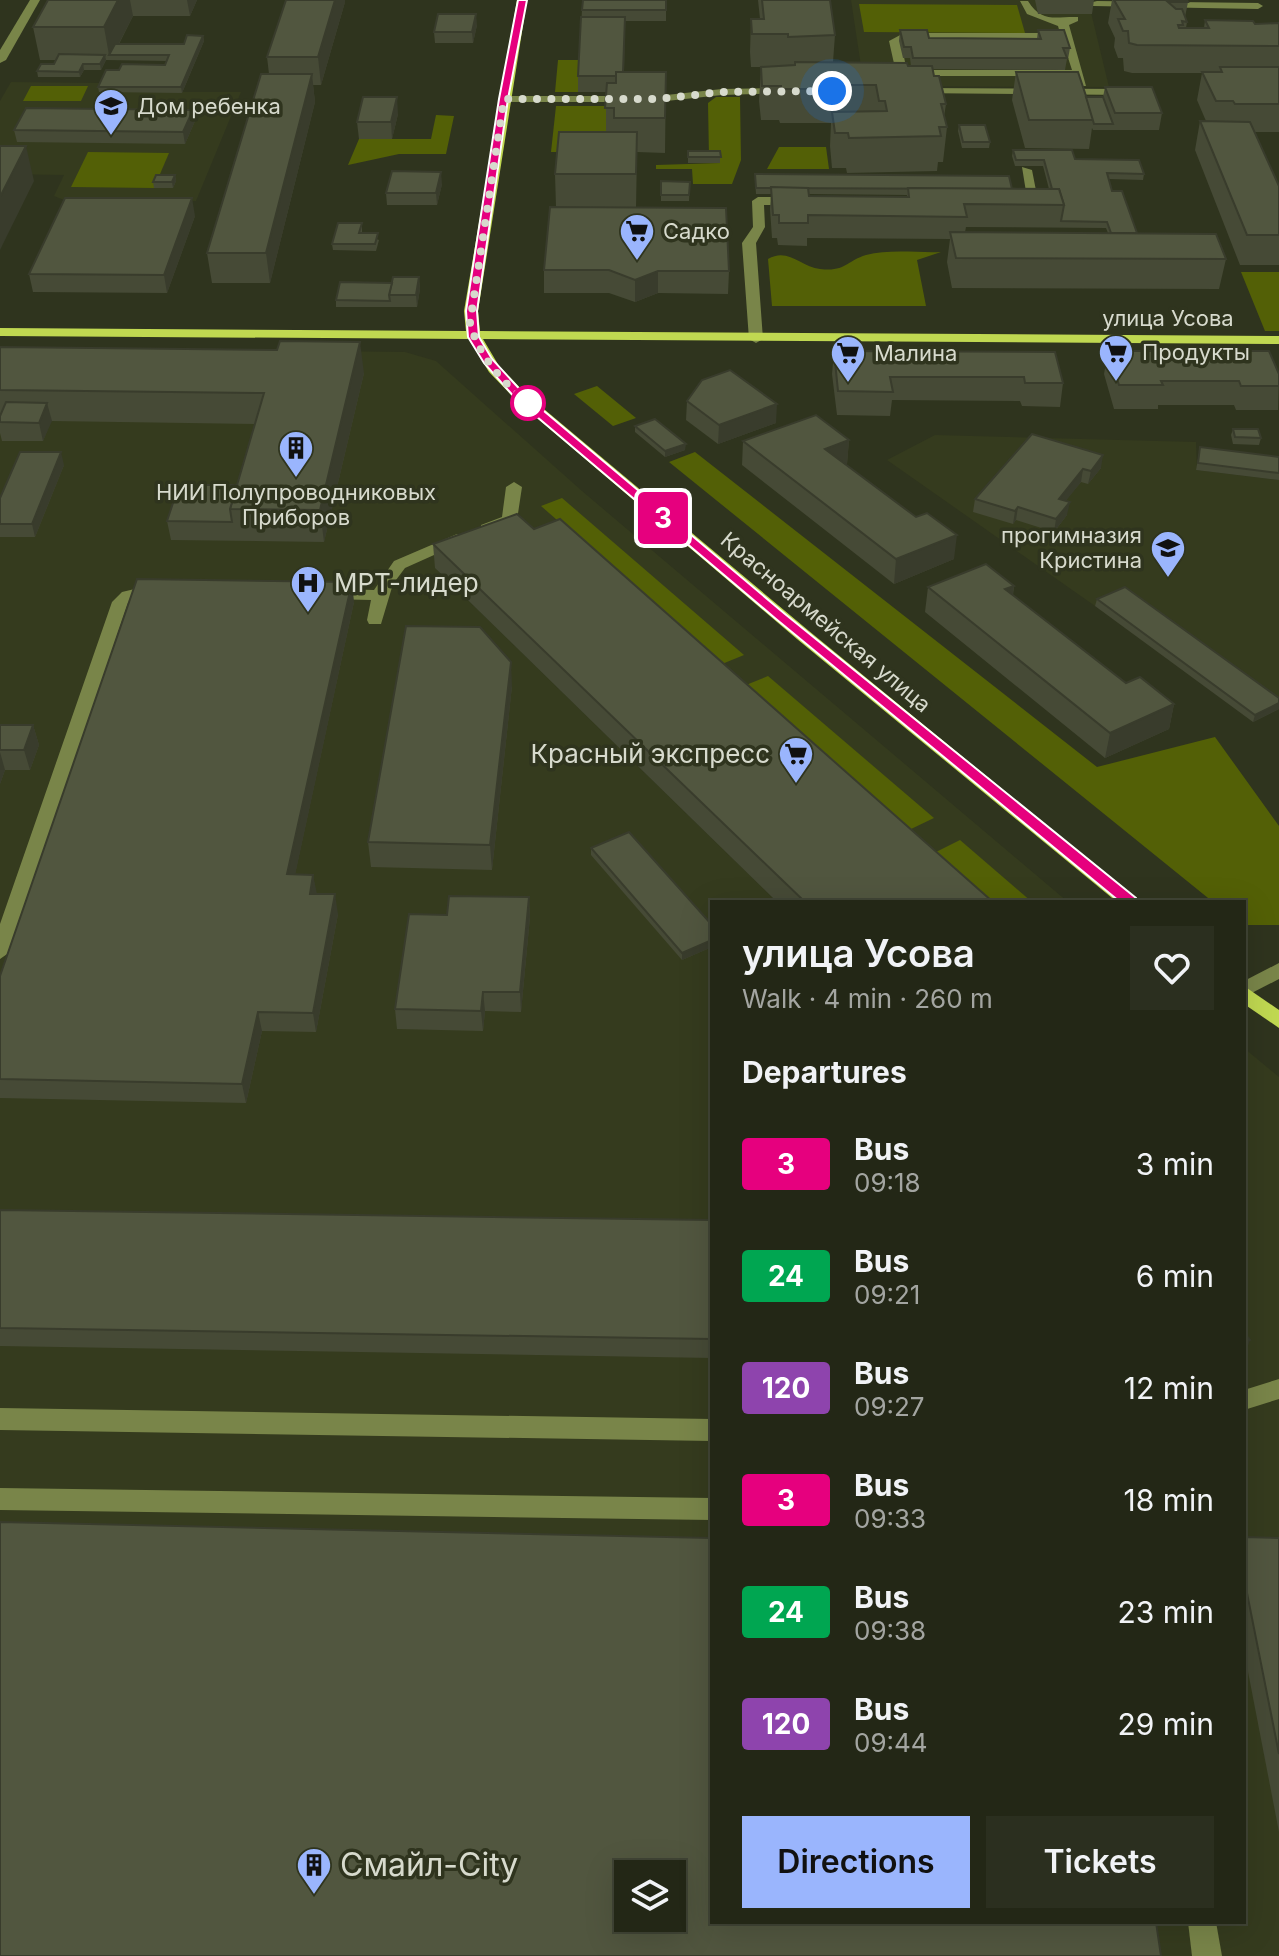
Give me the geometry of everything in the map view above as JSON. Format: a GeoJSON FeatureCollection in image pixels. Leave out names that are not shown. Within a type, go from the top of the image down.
{"type":"FeatureCollection","features":[{"type":"Feature","properties":{"kind":"main road"},"geometry":{"type":"LineString","coordinates":[[474,337],[471,311],[522,0]]}},
{"type":"Feature","properties":{"kind":"main road","name":"улица Усова"},"geometry":{"type":"LineString","coordinates":[[0,332],[1279,340]]}},
{"type":"Feature","properties":{"kind":"main road","name":"Красноармейская улица"},"geometry":{"type":"LineString","coordinates":[[474,337],[506,382],[545,418],[803,635],[1128,900]]}},
{"type":"Feature","properties":{"kind":"main road"},"geometry":{"type":"LineString","coordinates":[[1246,993],[1279,1021]]}},
{"type":"Feature","properties":{"kind":"street"},"geometry":{"type":"LineString","coordinates":[[0,60],[35,0]]}},
{"type":"Feature","properties":{"kind":"street"},"geometry":{"type":"LineString","coordinates":[[1097,4],[1156,2],[1258,6]]}},
{"type":"Feature","properties":{"kind":"street"},"geometry":{"type":"LineString","coordinates":[[1024,3],[1030,13],[1065,30],[1085,92]]}},
{"type":"Feature","properties":{"kind":"street"},"geometry":{"type":"LineString","coordinates":[[1075,18],[1065,30],[901,36],[895,39],[901,68],[905,72],[1078,73]]}},
{"type":"Feature","properties":{"kind":"street"},"geometry":{"type":"LineString","coordinates":[[0,32],[17,32]]}},
{"type":"Feature","properties":{"kind":"street"},"geometry":{"type":"LineString","coordinates":[[997,73],[1002,92]]}},
{"type":"Feature","properties":{"kind":"street"},"geometry":{"type":"LineString","coordinates":[[504,99],[657,99],[722,92],[802,91]]}},
{"type":"Feature","properties":{"kind":"street"},"geometry":{"type":"LineString","coordinates":[[908,91],[1149,92]]}},
{"type":"Feature","properties":{"kind":"street"},"geometry":{"type":"LineString","coordinates":[[1004,202],[1035,203],[1026,170]]}},
{"type":"Feature","properties":{"kind":"street"},"geometry":{"type":"LineString","coordinates":[[756,339],[749,243],[759,227],[758,201],[804,201]]}},
{"type":"Feature","properties":{"kind":"street"},"geometry":{"type":"LineString","coordinates":[[375,620],[384,580],[407,559],[509,520],[514,487]]}},
{"type":"Feature","properties":{"kind":"street"},"geometry":{"type":"LineString","coordinates":[[0,952],[120,602],[134,593],[179,592]]}},
{"type":"Feature","properties":{"kind":"street"},"geometry":{"type":"LineString","coordinates":[[303,594],[380,595]]}},
{"type":"Feature","properties":{"kind":"street"},"geometry":{"type":"LineString","coordinates":[[1246,990],[1279,970]]}},
{"type":"Feature","properties":{"kind":"street"},"geometry":{"type":"LineString","coordinates":[[1246,1399],[1279,1389]]}},
{"type":"Feature","properties":{"kind":"street"},"geometry":{"type":"LineString","coordinates":[[0,1419],[710,1430]]}},
{"type":"Feature","properties":{"kind":"street"},"geometry":{"type":"LineString","coordinates":[[0,1499],[710,1509]]}},
{"type":"Feature","properties":{"kind":"street"},"geometry":{"type":"LineString","coordinates":[[1202,1924],[1207,1956]]}},
{"type":"Feature","properties":{"kind":"shaded area"},"geometry":{"type":"Polygon","coordinates":[[[851,0],[1088,0],[1109,87],[864,86],[851,0]]]}},
{"type":"Feature","properties":{"kind":"shaded area","name":"Дом ребенка"},"geometry":{"type":"Polygon","coordinates":[[[11,82],[103,83],[100,92],[241,92],[196,201],[64,200],[54,196],[64,175],[0,174],[0,101],[11,82]]]}},
{"type":"Feature","properties":{"kind":"shaded area"},"geometry":{"type":"Polygon","coordinates":[[[0,347],[405,352],[436,361],[582,491],[1066,900],[958,900],[435,568],[775,900],[710,900],[710,1924],[1246,1924],[1246,1050],[1279,1077],[1279,1956],[0,1956],[0,347]]]}},
{"type":"Feature","properties":{"kind":"shaded area","name":"прогимназия Кристина"},"geometry":{"type":"Polygon","coordinates":[[[935,435],[1196,442],[1197,470],[1279,480],[1279,706],[1123,594],[1095,606],[887,460],[935,435]]]}},
{"type":"Feature","properties":{"kind":"green space"},"geometry":{"type":"Polygon","coordinates":[[[859,4],[1017,5],[1025,33],[864,32],[859,4]]]}},
{"type":"Feature","properties":{"kind":"green space"},"geometry":{"type":"Polygon","coordinates":[[[558,60],[580,60],[578,92],[555,92],[558,60]]]}},
{"type":"Feature","properties":{"kind":"green space"},"geometry":{"type":"Polygon","coordinates":[[[31,86],[88,86],[81,101],[23,101],[31,86]]]}},
{"type":"Feature","properties":{"kind":"green space"},"geometry":{"type":"Polygon","coordinates":[[[716,97],[740,97],[741,160],[732,184],[693,184],[692,169],[656,169],[656,165],[720,163],[709,157],[708,103],[716,97]]]}},
{"type":"Feature","properties":{"kind":"green space"},"geometry":{"type":"Polygon","coordinates":[[[556,106],[617,106],[614,152],[551,152],[556,106]]]}},
{"type":"Feature","properties":{"kind":"green space"},"geometry":{"type":"Polygon","coordinates":[[[436,115],[454,116],[446,154],[399,154],[348,165],[359,139],[431,139],[436,115]]]}},
{"type":"Feature","properties":{"kind":"green space"},"geometry":{"type":"Polygon","coordinates":[[[779,147],[826,147],[829,169],[767,169],[779,147]]]}},
{"type":"Feature","properties":{"kind":"green space"},"geometry":{"type":"Polygon","coordinates":[[[88,152],[169,153],[154,188],[71,187],[88,152]]]}},
{"type":"Feature","properties":{"kind":"green space"},"geometry":{"type":"Polygon","coordinates":[[[941,252],[917,260],[926,306],[772,306],[768,259],[775,256],[788,256],[813,268],[829,270],[875,253],[941,252]]]}},
{"type":"Feature","properties":{"kind":"green space"},"geometry":{"type":"Polygon","coordinates":[[[1241,272],[1279,272],[1279,331],[1265,331],[1241,272]]]}},
{"type":"Feature","properties":{"kind":"green space"},"geometry":{"type":"Polygon","coordinates":[[[597,386],[636,418],[613,426],[574,394],[597,386]]]}},
{"type":"Feature","properties":{"kind":"green space"},"geometry":{"type":"Polygon","coordinates":[[[695,452],[1097,767],[1215,737],[1279,826],[1279,925],[1246,924],[1246,900],[1211,900],[669,462],[695,452]]]}},
{"type":"Feature","properties":{"kind":"green space"},"geometry":{"type":"Polygon","coordinates":[[[562,498],[744,655],[722,664],[541,506],[562,498]]]}},
{"type":"Feature","properties":{"kind":"green space"},"geometry":{"type":"Polygon","coordinates":[[[768,676],[934,818],[911,829],[746,685],[768,676]]]}},
{"type":"Feature","properties":{"kind":"green space"},"geometry":{"type":"Polygon","coordinates":[[[960,840],[1030,900],[991,900],[936,852],[960,840]]]}},
{"type":"Feature","properties":{"kind":"building"},"geometry":{"type":"Polygon","coordinates":[[[48,0],[118,0],[104,27],[33,27],[48,0]]]}},
{"type":"Feature","properties":{"kind":"building"},"geometry":{"type":"Polygon","coordinates":[[[286,0],[335,0],[318,57],[267,57],[286,0]]]}},
{"type":"Feature","properties":{"kind":"building"},"geometry":{"type":"Polygon","coordinates":[[[583,0],[666,0],[666,10],[582,10],[583,0]]]}},
{"type":"Feature","properties":{"kind":"building"},"geometry":{"type":"Polygon","coordinates":[[[762,0],[830,0],[835,35],[788,37],[788,34],[752,34],[751,19],[764,19],[762,0]]]}},
{"type":"Feature","properties":{"kind":"building"},"geometry":{"type":"Polygon","coordinates":[[[1114,0],[1187,0],[1168,2],[1176,9],[1182,9],[1187,22],[1182,21],[1183,25],[1178,25],[1179,28],[1209,28],[1205,20],[1279,23],[1279,46],[1129,43],[1128,31],[1123,31],[1118,19],[1125,19],[1114,0]]]}},
{"type":"Feature","properties":{"kind":"building"},"geometry":{"type":"Polygon","coordinates":[[[438,14],[476,14],[472,32],[434,32],[438,14]]]}},
{"type":"Feature","properties":{"kind":"building"},"geometry":{"type":"Polygon","coordinates":[[[581,17],[625,17],[623,72],[616,72],[616,76],[578,76],[581,17]]]}},
{"type":"Feature","properties":{"kind":"building"},"geometry":{"type":"Polygon","coordinates":[[[900,30],[927,30],[929,38],[1041,39],[1038,30],[1064,30],[1070,48],[1063,48],[1067,58],[913,58],[911,47],[904,47],[900,30]]]}},
{"type":"Feature","properties":{"kind":"building"},"geometry":{"type":"Polygon","coordinates":[[[187,35],[203,36],[181,87],[98,87],[106,70],[119,70],[122,64],[165,65],[169,55],[109,55],[115,44],[184,44],[187,35]]]}},
{"type":"Feature","properties":{"kind":"building"},"geometry":{"type":"Polygon","coordinates":[[[59,54],[105,55],[100,64],[83,64],[79,72],[37,71],[41,64],[54,64],[59,54]]]}},
{"type":"Feature","properties":{"kind":"building"},"geometry":{"type":"Polygon","coordinates":[[[795,62],[932,66],[934,76],[939,76],[946,104],[941,104],[947,127],[939,127],[941,136],[849,138],[848,133],[835,133],[832,112],[887,111],[885,101],[879,101],[876,85],[845,85],[846,89],[762,86],[761,67],[795,65],[795,62]]]}},
{"type":"Feature","properties":{"kind":"building"},"geometry":{"type":"Polygon","coordinates":[[[1220,67],[1279,67],[1279,104],[1216,101],[1202,72],[1222,72],[1220,67]]]}},
{"type":"Feature","properties":{"kind":"building"},"geometry":{"type":"Polygon","coordinates":[[[616,72],[666,72],[665,118],[614,118],[614,108],[605,108],[607,83],[616,83],[616,72]]]}},
{"type":"Feature","properties":{"kind":"building"},"geometry":{"type":"Polygon","coordinates":[[[1016,72],[1078,72],[1094,120],[1029,120],[1016,72]]]}},
{"type":"Feature","properties":{"kind":"building"},"geometry":{"type":"Polygon","coordinates":[[[261,74],[312,74],[266,253],[207,253],[261,74]]]}},
{"type":"Feature","properties":{"kind":"building"},"geometry":{"type":"Polygon","coordinates":[[[1105,87],[1152,87],[1162,113],[1115,113],[1105,87]]]}},
{"type":"Feature","properties":{"kind":"building"},"geometry":{"type":"Polygon","coordinates":[[[363,97],[397,97],[391,122],[357,122],[363,97]]]}},
{"type":"Feature","properties":{"kind":"building"},"geometry":{"type":"Polygon","coordinates":[[[1086,97],[1103,97],[1113,124],[1094,124],[1086,97]]]}},
{"type":"Feature","properties":{"kind":"building"},"geometry":{"type":"Polygon","coordinates":[[[26,108],[193,110],[183,132],[14,130],[26,108]]]}},
{"type":"Feature","properties":{"kind":"building"},"geometry":{"type":"Polygon","coordinates":[[[1200,121],[1250,122],[1279,186],[1279,235],[1247,235],[1200,121]]]}},
{"type":"Feature","properties":{"kind":"building"},"geometry":{"type":"Polygon","coordinates":[[[959,125],[985,125],[990,142],[963,142],[959,125]]]}},
{"type":"Feature","properties":{"kind":"building"},"geometry":{"type":"Polygon","coordinates":[[[559,132],[637,132],[636,174],[555,174],[559,132]]]}},
{"type":"Feature","properties":{"kind":"building"},"geometry":{"type":"Polygon","coordinates":[[[0,146],[26,146],[0,197],[0,146]]]}},
{"type":"Feature","properties":{"kind":"building"},"geometry":{"type":"Polygon","coordinates":[[[1013,150],[1072,150],[1075,159],[1139,160],[1144,174],[1107,173],[1112,191],[1122,191],[1137,233],[1111,233],[1107,222],[1061,221],[1064,205],[1059,189],[1052,189],[1044,160],[1016,160],[1013,150]]]}},
{"type":"Feature","properties":{"kind":"building"},"geometry":{"type":"Polygon","coordinates":[[[688,151],[720,151],[721,157],[688,157],[688,151]]]}},
{"type":"Feature","properties":{"kind":"building"},"geometry":{"type":"Polygon","coordinates":[[[392,171],[441,172],[436,193],[386,193],[392,171]]]}},
{"type":"Feature","properties":{"kind":"building"},"geometry":{"type":"Polygon","coordinates":[[[755,174],[1009,176],[1012,189],[756,188],[755,174]]]}},
{"type":"Feature","properties":{"kind":"building"},"geometry":{"type":"Polygon","coordinates":[[[156,175],[175,175],[172,182],[153,182],[156,175]]]}},
{"type":"Feature","properties":{"kind":"building"},"geometry":{"type":"Polygon","coordinates":[[[661,181],[690,182],[689,195],[661,195],[661,181]]]}},
{"type":"Feature","properties":{"kind":"building"},"geometry":{"type":"Polygon","coordinates":[[[771,187],[808,188],[809,196],[909,197],[908,188],[1059,189],[1064,205],[964,204],[967,217],[808,215],[808,223],[779,223],[779,215],[773,215],[771,187]]]}},
{"type":"Feature","properties":{"kind":"building"},"geometry":{"type":"Polygon","coordinates":[[[65,198],[192,198],[164,275],[29,274],[65,198]]]}},
{"type":"Feature","properties":{"kind":"building","name":"Садко"},"geometry":{"type":"Polygon","coordinates":[[[550,207],[726,208],[729,271],[658,271],[635,280],[609,270],[544,270],[550,207]]]}},
{"type":"Feature","properties":{"kind":"building"},"geometry":{"type":"Polygon","coordinates":[[[338,223],[362,223],[359,233],[378,233],[375,244],[332,244],[338,223]]]}},
{"type":"Feature","properties":{"kind":"building"},"geometry":{"type":"Polygon","coordinates":[[[950,232],[1216,234],[1226,259],[956,258],[950,232]]]}},
{"type":"Feature","properties":{"kind":"building"},"geometry":{"type":"Polygon","coordinates":[[[393,277],[419,277],[416,295],[389,295],[393,277]]]}},
{"type":"Feature","properties":{"kind":"building"},"geometry":{"type":"Polygon","coordinates":[[[340,282],[392,283],[390,301],[336,300],[340,282]]]}},
{"type":"Feature","properties":{"kind":"building"},"geometry":{"type":"Polygon","coordinates":[[[280,341],[360,342],[320,510],[230,509],[264,393],[0,390],[0,347],[277,350],[280,341]]]}},
{"type":"Feature","properties":{"kind":"building"},"geometry":{"type":"Polygon","coordinates":[[[834,351],[1055,352],[1063,383],[1025,383],[1024,377],[890,377],[893,392],[838,391],[834,351]]]}},
{"type":"Feature","properties":{"kind":"building"},"geometry":{"type":"Polygon","coordinates":[[[1108,351],[1269,351],[1279,374],[1279,386],[1241,386],[1239,381],[1161,381],[1163,385],[1119,385],[1108,351]]]}},
{"type":"Feature","properties":{"kind":"building"},"geometry":{"type":"Polygon","coordinates":[[[730,370],[777,404],[719,425],[687,401],[702,380],[730,370]]]}},
{"type":"Feature","properties":{"kind":"building"},"geometry":{"type":"Polygon","coordinates":[[[6,402],[47,403],[39,423],[0,422],[6,402]]]}},
{"type":"Feature","properties":{"kind":"building"},"geometry":{"type":"Polygon","coordinates":[[[816,415],[849,440],[825,449],[916,517],[927,513],[957,535],[896,559],[743,441],[816,415]]]}},
{"type":"Feature","properties":{"kind":"building"},"geometry":{"type":"Polygon","coordinates":[[[655,419],[686,444],[665,451],[635,426],[655,419]]]}},
{"type":"Feature","properties":{"kind":"building"},"geometry":{"type":"Polygon","coordinates":[[[1233,429],[1258,429],[1261,438],[1235,437],[1233,429]]]}},
{"type":"Feature","properties":{"kind":"building"},"geometry":{"type":"Polygon","coordinates":[[[1032,434],[1103,455],[1091,471],[1083,469],[1059,499],[1070,502],[1056,519],[1018,507],[1015,511],[975,499],[1032,434]]]}},
{"type":"Feature","properties":{"kind":"building"},"geometry":{"type":"Polygon","coordinates":[[[1200,447],[1279,457],[1279,473],[1198,463],[1200,447]]]}},
{"type":"Feature","properties":{"kind":"building"},"geometry":{"type":"Polygon","coordinates":[[[20,452],[61,452],[32,524],[0,524],[0,498],[20,452]]]}},
{"type":"Feature","properties":{"kind":"building"},"geometry":{"type":"Polygon","coordinates":[[[179,485],[237,485],[230,509],[232,522],[167,521],[179,485]]]}},
{"type":"Feature","properties":{"kind":"building"},"geometry":{"type":"Polygon","coordinates":[[[517,514],[534,529],[560,519],[991,900],[803,900],[433,544],[517,514]]]}},
{"type":"Feature","properties":{"kind":"building"},"geometry":{"type":"Polygon","coordinates":[[[986,564],[1014,586],[1005,589],[1126,683],[1140,677],[1174,704],[1110,733],[928,587],[986,564]]]}},
{"type":"Feature","properties":{"kind":"building"},"geometry":{"type":"Polygon","coordinates":[[[137,579],[352,582],[287,874],[313,875],[310,894],[335,894],[313,1013],[258,1012],[242,1084],[0,1079],[0,976],[137,579]]]}},
{"type":"Feature","properties":{"kind":"building"},"geometry":{"type":"Polygon","coordinates":[[[1125,587],[1279,698],[1279,703],[1255,715],[1097,599],[1125,587]]]}},
{"type":"Feature","properties":{"kind":"building"},"geometry":{"type":"Polygon","coordinates":[[[406,626],[480,627],[511,662],[490,845],[368,842],[406,626]]]}},
{"type":"Feature","properties":{"kind":"building"},"geometry":{"type":"Polygon","coordinates":[[[0,725],[33,725],[24,750],[0,750],[0,725]]]}},
{"type":"Feature","properties":{"kind":"building"},"geometry":{"type":"Polygon","coordinates":[[[629,832],[710,923],[710,941],[682,953],[591,848],[629,832]]]}},
{"type":"Feature","properties":{"kind":"building"},"geometry":{"type":"Polygon","coordinates":[[[449,896],[529,897],[520,992],[483,992],[481,1011],[395,1009],[409,914],[447,915],[449,896]]]}},
{"type":"Feature","properties":{"kind":"building"},"geometry":{"type":"Polygon","coordinates":[[[0,1210],[710,1220],[710,1339],[0,1328],[0,1210]]]}},
{"type":"Feature","properties":{"kind":"building"},"geometry":{"type":"Polygon","coordinates":[[[0,1522],[710,1538],[710,1924],[1156,1924],[1161,1956],[0,1956],[0,1522]]]}},
{"type":"Feature","properties":{"kind":"building"},"geometry":{"type":"Polygon","coordinates":[[[1246,1537],[1279,1538],[1279,1754],[1246,1588],[1246,1537]]]}},
{"type":"Feature","properties":{"kind":"bus line","name":"3"},"geometry":{"type":"LineString","coordinates":[[522,0],[471,311],[474,337],[487,360],[521,397],[780,617],[1128,900]]}},
{"type":"Feature","properties":{"kind":"place","name":"Дом ребенка"},"geometry":{"type":"Point","coordinates":[111,137]}},
{"type":"Feature","properties":{"kind":"place","name":"Садко"},"geometry":{"type":"Point","coordinates":[637,262]}},
{"type":"Feature","properties":{"kind":"place","name":"Продукты"},"geometry":{"type":"Point","coordinates":[1116,383]}},
{"type":"Feature","properties":{"kind":"place","name":"Малина"},"geometry":{"type":"Point","coordinates":[848,384]}},
{"type":"Feature","properties":{"kind":"place","name":"НИИ Полупроводниковых Приборов"},"geometry":{"type":"Point","coordinates":[296,479]}},
{"type":"Feature","properties":{"kind":"place","name":"прогимназия Кристина"},"geometry":{"type":"Point","coordinates":[1168,579]}},
{"type":"Feature","properties":{"kind":"place","name":"МРТ-лидер"},"geometry":{"type":"Point","coordinates":[308,614]}},
{"type":"Feature","properties":{"kind":"place","name":"Красный экспресс"},"geometry":{"type":"Point","coordinates":[796,785]}},
{"type":"Feature","properties":{"kind":"place","name":"Смайл-City"},"geometry":{"type":"Point","coordinates":[314,1896]}},
{"type":"Feature","properties":{"kind":"route"},"geometry":{"type":"LineString","coordinates":[[528,403],[487,360],[470,323],[504,99],[657,99],[722,92],[832,91]]}}]}
